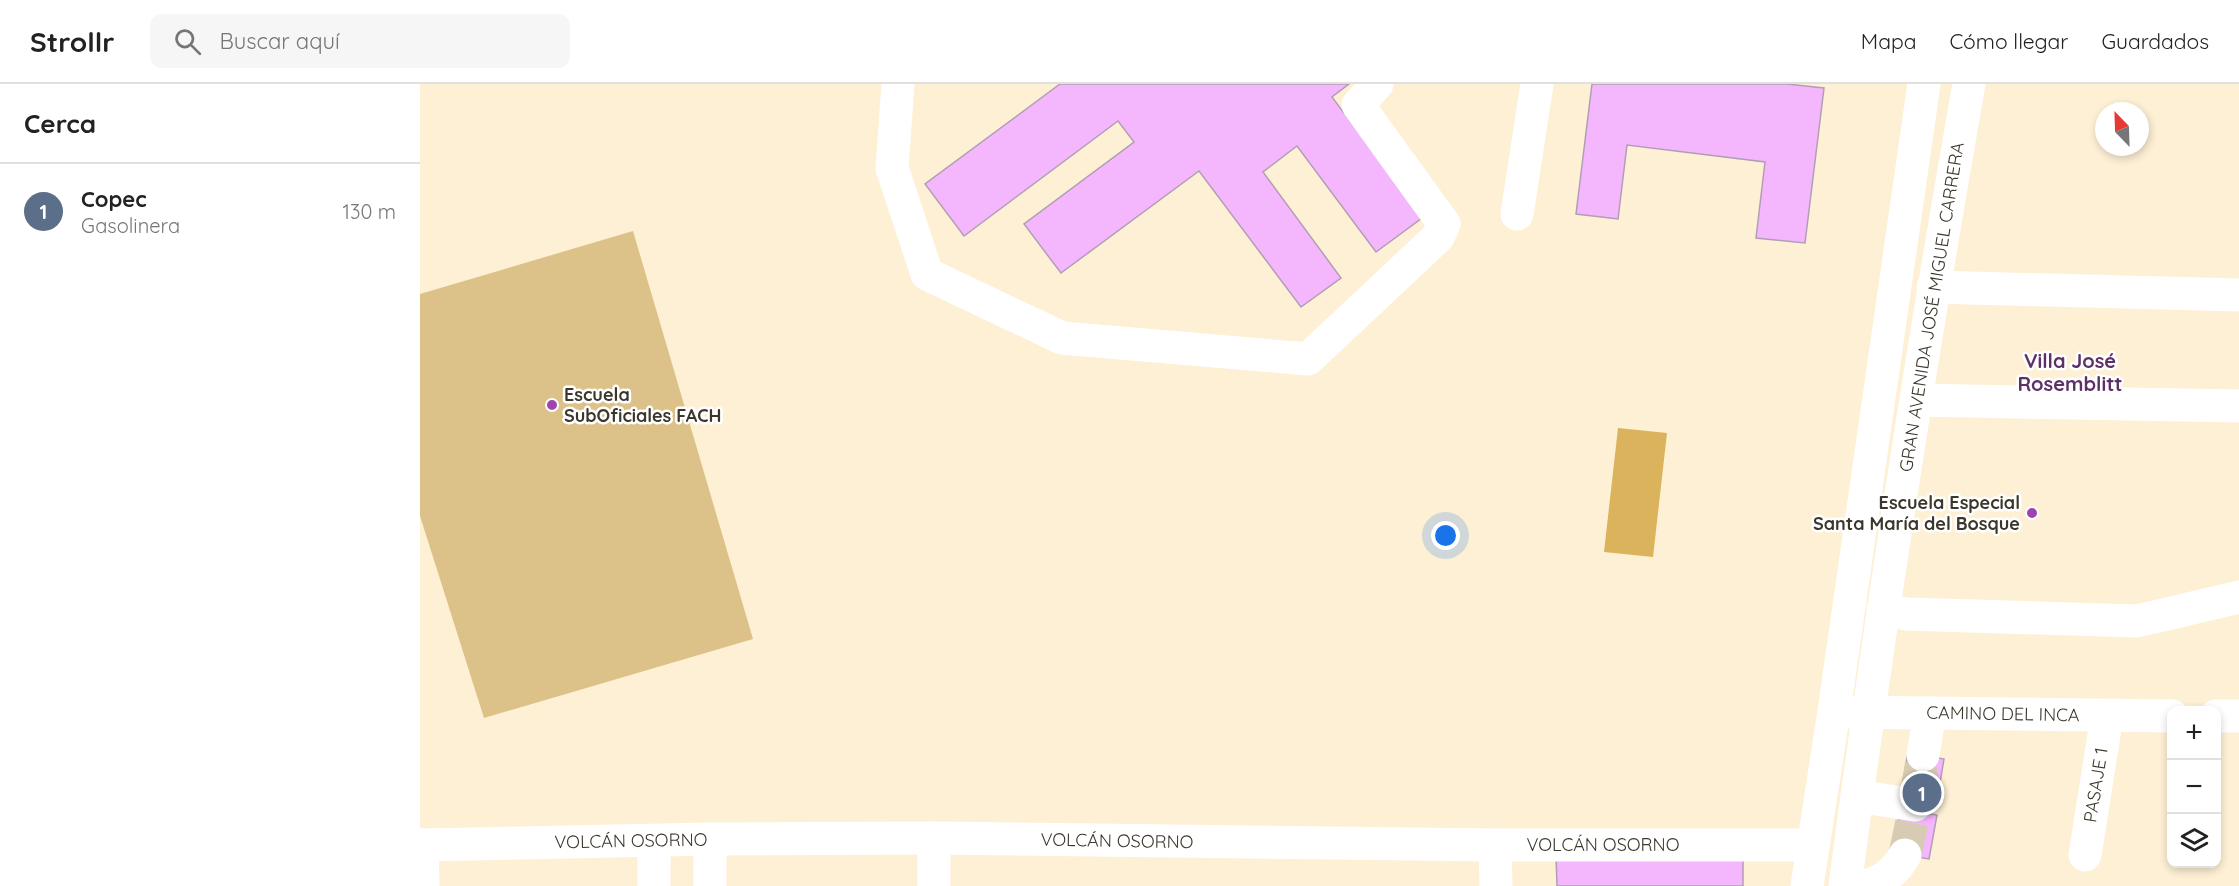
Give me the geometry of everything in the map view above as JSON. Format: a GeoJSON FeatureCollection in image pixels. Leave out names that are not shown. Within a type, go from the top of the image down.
{"type":"FeatureCollection","features":[{"type":"Feature","properties":{"kind":"street"},"geometry":{"type":"LineString","coordinates":[[898,84],[892,168],[927,274],[1062,338],[1308,359],[1438,237],[1444,224],[1358,105],[1377,84]]}},
{"type":"Feature","properties":{"kind":"street"},"geometry":{"type":"LineString","coordinates":[[1516,214],[1537,84]]}},
{"type":"Feature","properties":{"kind":"street","name":"GRAN AVENIDA JOSÉ MIGUEL CARRERA"},"geometry":{"type":"LineString","coordinates":[[1807,886],[1924,84]]}},
{"type":"Feature","properties":{"kind":"street","name":"GRAN AVENIDA JOSÉ MIGUEL CARRERA"},"geometry":{"type":"LineString","coordinates":[[1845,886],[1883,609],[1933,287],[1969,84]]}},
{"type":"Feature","properties":{"kind":"street"},"geometry":{"type":"LineString","coordinates":[[1933,287],[2239,295]]}},
{"type":"Feature","properties":{"kind":"street"},"geometry":{"type":"LineString","coordinates":[[1916,400],[2239,406]]}},
{"type":"Feature","properties":{"kind":"street"},"geometry":{"type":"LineString","coordinates":[[1883,609],[1906,614],[2137,621],[2239,597]]}},
{"type":"Feature","properties":{"kind":"street","name":"CAMINO DEL INCA"},"geometry":{"type":"LineString","coordinates":[[1834,711],[2167,716]]}},
{"type":"Feature","properties":{"kind":"street"},"geometry":{"type":"LineString","coordinates":[[1923,755],[1930,713]]}},
{"type":"Feature","properties":{"kind":"street","name":"PASAJE 1"},"geometry":{"type":"LineString","coordinates":[[2085,855],[2107,716]]}},
{"type":"Feature","properties":{"kind":"street"},"geometry":{"type":"LineString","coordinates":[[2221,716],[2239,716]]}},
{"type":"Feature","properties":{"kind":"street"},"geometry":{"type":"LineString","coordinates":[[1857,796],[1915,805]]}},
{"type":"Feature","properties":{"kind":"street"},"geometry":{"type":"LineString","coordinates":[[934,838],[934,886]]}},
{"type":"Feature","properties":{"kind":"street","name":"VOLCÁN OSORNO"},"geometry":{"type":"LineString","coordinates":[[421,845],[710,839],[934,838],[1495,845],[1813,845]]}},
{"type":"Feature","properties":{"kind":"street"},"geometry":{"type":"LineString","coordinates":[[710,839],[710,886]]}},
{"type":"Feature","properties":{"kind":"street"},"geometry":{"type":"LineString","coordinates":[[654,841],[654,886]]}},
{"type":"Feature","properties":{"kind":"street"},"geometry":{"type":"LineString","coordinates":[[421,845],[423,886]]}},
{"type":"Feature","properties":{"kind":"street"},"geometry":{"type":"LineString","coordinates":[[1495,845],[1496,886]]}},
{"type":"Feature","properties":{"kind":"street"},"geometry":{"type":"LineString","coordinates":[[1861,886],[1879,881],[1889,875],[1905,855]]}},
{"type":"Feature","properties":{"kind":"street"},"geometry":{"type":"LineString","coordinates":[[1845,886],[1851,886]]}},
{"type":"Feature","properties":{"kind":"shaded area","name":"Escuela SubOficiales FACH"},"geometry":{"type":"Polygon","coordinates":[[[633,231],[753,639],[484,718],[420,516],[420,294],[633,231]]]}},
{"type":"Feature","properties":{"kind":"shaded area"},"geometry":{"type":"Polygon","coordinates":[[[1618,428],[1667,433],[1653,557],[1604,552],[1618,428]]]}},
{"type":"Feature","properties":{"kind":"building"},"geometry":{"type":"Polygon","coordinates":[[[1060,84],[1349,84],[1332,97],[1422,218],[1376,252],[1297,146],[1263,172],[1341,278],[1301,307],[1199,171],[1061,273],[1024,224],[1134,142],[1118,121],[964,236],[925,184],[1060,84]]]}},
{"type":"Feature","properties":{"kind":"building"},"geometry":{"type":"Polygon","coordinates":[[[1592,84],[1787,84],[1824,88],[1805,243],[1756,238],[1765,162],[1627,145],[1618,219],[1576,214],[1592,84]]]}},
{"type":"Feature","properties":{"kind":"building"},"geometry":{"type":"Polygon","coordinates":[[[1908,752],[1944,759],[1937,801],[1901,795],[1908,752]]]}},
{"type":"Feature","properties":{"kind":"building"},"geometry":{"type":"Polygon","coordinates":[[[1901,809],[1937,815],[1929,859],[1893,853],[1901,809]]]}},
{"type":"Feature","properties":{"kind":"building"},"geometry":{"type":"Polygon","coordinates":[[[1743,852],[1743,886],[1557,886],[1556,856],[1743,852]]]}},
{"type":"Feature","properties":{"kind":"tunnel"},"geometry":{"type":"LineString","coordinates":[[1916,797],[1923,755]]}},
{"type":"Feature","properties":{"kind":"tunnel"},"geometry":{"type":"LineString","coordinates":[[1905,855],[1914,812]]}},
{"type":"Feature","properties":{"kind":"place","name":"Escuela SubOficiales FACH"},"geometry":{"type":"Point","coordinates":[552,405]}},
{"type":"Feature","properties":{"kind":"place","name":"Escuela Especial Santa María del Bosque"},"geometry":{"type":"Point","coordinates":[2032,513]}},
{"type":"Feature","properties":{"kind":"place","name":"Copec"},"geometry":{"type":"Point","coordinates":[1922,793]}},
{"type":"Feature","properties":{"kind":"district","name":"Villa José Rosemblitt"},"geometry":{"type":"Point","coordinates":[2070,372]}}]}
